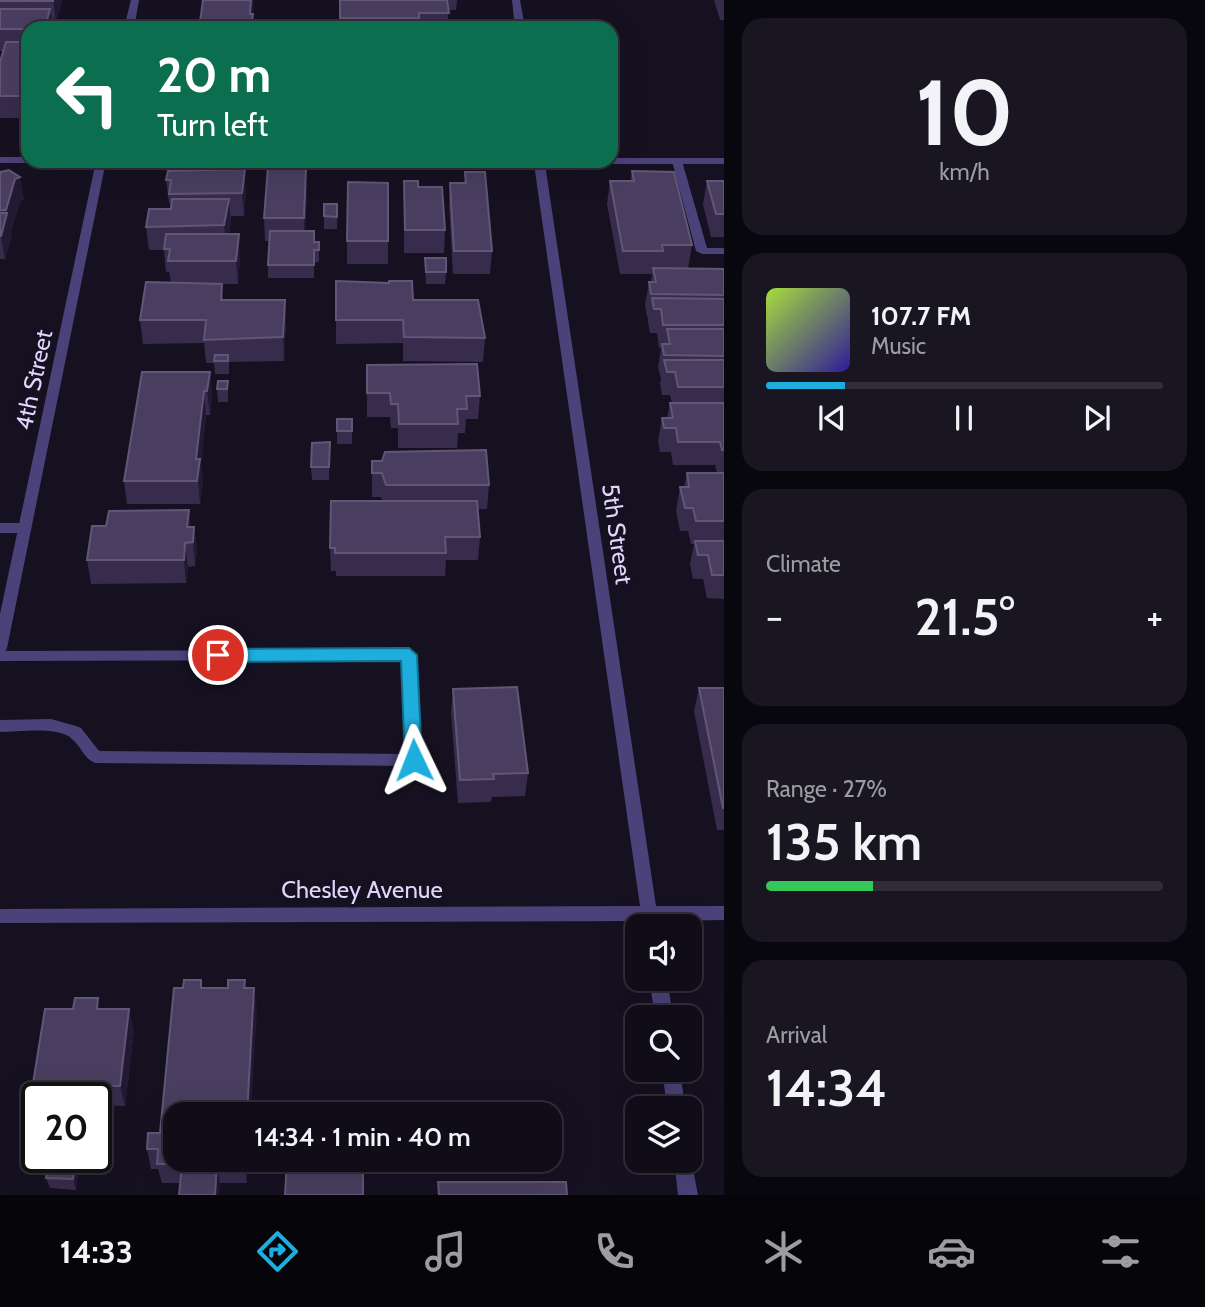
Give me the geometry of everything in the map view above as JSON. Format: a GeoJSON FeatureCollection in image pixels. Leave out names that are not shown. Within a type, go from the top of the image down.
{"type":"FeatureCollection","features":[{"type":"Feature","properties":{"kind":"street"},"geometry":{"type":"LineString","coordinates":[[130,21],[135,0]]}},
{"type":"Feature","properties":{"kind":"street"},"geometry":{"type":"LineString","coordinates":[[516,0],[519,21]]}},
{"type":"Feature","properties":{"kind":"street"},"geometry":{"type":"LineString","coordinates":[[0,160],[21,160]]}},
{"type":"Feature","properties":{"kind":"street"},"geometry":{"type":"LineString","coordinates":[[618,161],[724,161]]}},
{"type":"Feature","properties":{"kind":"street"},"geometry":{"type":"LineString","coordinates":[[677,161],[702,251],[724,251]]}},
{"type":"Feature","properties":{"kind":"street","name":"4th Street"},"geometry":{"type":"LineString","coordinates":[[0,648],[100,168]]}},
{"type":"Feature","properties":{"kind":"street","name":"5th Street"},"geometry":{"type":"LineString","coordinates":[[540,168],[649,914]]}},
{"type":"Feature","properties":{"kind":"street"},"geometry":{"type":"LineString","coordinates":[[0,528],[25,528]]}},
{"type":"Feature","properties":{"kind":"street"},"geometry":{"type":"LineString","coordinates":[[0,656],[409,655],[414,760],[95,757],[76,732],[51,725],[0,726]]}},
{"type":"Feature","properties":{"kind":"street","name":"Chesley Avenue"},"geometry":{"type":"LineString","coordinates":[[702,916],[724,914]]}},
{"type":"Feature","properties":{"kind":"street","name":"Chesley Avenue"},"geometry":{"type":"LineString","coordinates":[[0,916],[625,920]]}},
{"type":"Feature","properties":{"kind":"street"},"geometry":{"type":"LineString","coordinates":[[685,1173],[688,1195]]}},
{"type":"Feature","properties":{"kind":"building"},"geometry":{"type":"Polygon","coordinates":[[[53,0],[53,1],[0,1],[53,0]]]}},
{"type":"Feature","properties":{"kind":"building"},"geometry":{"type":"Polygon","coordinates":[[[203,0],[251,0],[252,21],[200,21],[203,0]]]}},
{"type":"Feature","properties":{"kind":"building"},"geometry":{"type":"Polygon","coordinates":[[[340,0],[447,0],[449,13],[419,13],[419,18],[340,18],[340,0]]]}},
{"type":"Feature","properties":{"kind":"building"},"geometry":{"type":"Polygon","coordinates":[[[0,9],[50,9],[47,21],[21,21],[21,29],[0,29],[0,9]]]}},
{"type":"Feature","properties":{"kind":"building"},"geometry":{"type":"Polygon","coordinates":[[[6,42],[21,42],[21,96],[0,96],[0,62],[6,42]]]}},
{"type":"Feature","properties":{"kind":"building"},"geometry":{"type":"Polygon","coordinates":[[[268,168],[306,168],[304,218],[264,218],[268,168]]]}},
{"type":"Feature","properties":{"kind":"building"},"geometry":{"type":"Polygon","coordinates":[[[245,169],[242,193],[169,194],[171,180],[166,180],[168,171],[245,169]]]}},
{"type":"Feature","properties":{"kind":"building"},"geometry":{"type":"Polygon","coordinates":[[[9,170],[20,177],[15,179],[6,210],[0,210],[0,172],[9,170]]]}},
{"type":"Feature","properties":{"kind":"building"},"geometry":{"type":"Polygon","coordinates":[[[632,171],[674,172],[692,245],[662,245],[663,251],[623,251],[610,181],[634,181],[632,171]]]}},
{"type":"Feature","properties":{"kind":"building"},"geometry":{"type":"Polygon","coordinates":[[[465,172],[485,172],[492,251],[454,251],[450,183],[466,183],[465,172]]]}},
{"type":"Feature","properties":{"kind":"building"},"geometry":{"type":"Polygon","coordinates":[[[404,181],[418,181],[418,187],[442,187],[445,230],[405,230],[404,181]]]}},
{"type":"Feature","properties":{"kind":"building"},"geometry":{"type":"Polygon","coordinates":[[[707,181],[724,181],[724,214],[716,214],[707,181]]]}},
{"type":"Feature","properties":{"kind":"building"},"geometry":{"type":"Polygon","coordinates":[[[348,182],[388,183],[388,241],[347,241],[348,182]]]}},
{"type":"Feature","properties":{"kind":"building"},"geometry":{"type":"Polygon","coordinates":[[[172,199],[229,199],[224,225],[146,227],[149,209],[171,209],[172,199]]]}},
{"type":"Feature","properties":{"kind":"building"},"geometry":{"type":"Polygon","coordinates":[[[324,204],[337,204],[337,217],[324,216],[324,204]]]}},
{"type":"Feature","properties":{"kind":"building"},"geometry":{"type":"Polygon","coordinates":[[[0,213],[7,213],[1,236],[0,236],[0,213]]]}},
{"type":"Feature","properties":{"kind":"building"},"geometry":{"type":"Polygon","coordinates":[[[270,231],[314,231],[314,242],[319,242],[319,250],[314,250],[314,265],[268,265],[270,231]]]}},
{"type":"Feature","properties":{"kind":"building"},"geometry":{"type":"Polygon","coordinates":[[[166,234],[239,234],[236,261],[168,261],[170,249],[164,249],[166,234]]]}},
{"type":"Feature","properties":{"kind":"building"},"geometry":{"type":"Polygon","coordinates":[[[425,258],[446,258],[446,272],[426,272],[425,258]]]}},
{"type":"Feature","properties":{"kind":"building"},"geometry":{"type":"Polygon","coordinates":[[[653,268],[724,269],[724,295],[651,294],[649,282],[656,282],[653,268]]]}},
{"type":"Feature","properties":{"kind":"building"},"geometry":{"type":"Polygon","coordinates":[[[336,281],[412,281],[413,300],[478,300],[485,338],[404,337],[403,320],[336,320],[336,281]]]}},
{"type":"Feature","properties":{"kind":"building"},"geometry":{"type":"Polygon","coordinates":[[[146,282],[222,284],[221,300],[285,300],[283,337],[204,340],[206,320],[140,320],[146,282]]]}},
{"type":"Feature","properties":{"kind":"building"},"geometry":{"type":"Polygon","coordinates":[[[652,298],[724,299],[724,325],[663,325],[661,309],[654,309],[652,298]]]}},
{"type":"Feature","properties":{"kind":"building"},"geometry":{"type":"Polygon","coordinates":[[[667,329],[724,329],[724,356],[664,355],[662,344],[670,344],[667,329]]]}},
{"type":"Feature","properties":{"kind":"building"},"geometry":{"type":"Polygon","coordinates":[[[215,355],[228,355],[228,361],[214,361],[215,355]]]}},
{"type":"Feature","properties":{"kind":"building"},"geometry":{"type":"Polygon","coordinates":[[[664,360],[724,360],[724,387],[678,387],[675,372],[667,372],[664,360]]]}},
{"type":"Feature","properties":{"kind":"building"},"geometry":{"type":"Polygon","coordinates":[[[477,364],[480,396],[466,396],[467,409],[457,409],[458,424],[399,424],[398,404],[391,404],[390,393],[367,393],[367,365],[477,364]]]}},
{"type":"Feature","properties":{"kind":"building"},"geometry":{"type":"Polygon","coordinates":[[[142,372],[210,372],[207,391],[204,391],[196,459],[200,459],[197,481],[124,481],[142,372]]]}},
{"type":"Feature","properties":{"kind":"building"},"geometry":{"type":"Polygon","coordinates":[[[218,381],[228,381],[227,389],[217,389],[218,381]]]}},
{"type":"Feature","properties":{"kind":"building"},"geometry":{"type":"Polygon","coordinates":[[[670,403],[724,403],[724,450],[720,442],[678,442],[676,428],[664,428],[662,418],[673,418],[670,403]]]}},
{"type":"Feature","properties":{"kind":"building"},"geometry":{"type":"Polygon","coordinates":[[[337,419],[352,419],[352,431],[337,431],[337,419]]]}},
{"type":"Feature","properties":{"kind":"building"},"geometry":{"type":"Polygon","coordinates":[[[330,442],[329,467],[311,467],[312,443],[330,442]]]}},
{"type":"Feature","properties":{"kind":"building"},"geometry":{"type":"Polygon","coordinates":[[[486,450],[489,485],[386,485],[382,473],[372,473],[372,461],[382,461],[385,452],[486,450]]]}},
{"type":"Feature","properties":{"kind":"building"},"geometry":{"type":"Polygon","coordinates":[[[687,473],[724,473],[724,521],[696,521],[693,508],[685,508],[680,487],[689,487],[687,473]]]}},
{"type":"Feature","properties":{"kind":"building"},"geometry":{"type":"Polygon","coordinates":[[[331,501],[477,501],[480,537],[445,537],[446,553],[335,553],[335,548],[330,548],[331,501]]]}},
{"type":"Feature","properties":{"kind":"building"},"geometry":{"type":"Polygon","coordinates":[[[189,510],[187,527],[194,527],[193,542],[185,543],[184,560],[87,560],[92,526],[106,526],[109,511],[189,510]]]}},
{"type":"Feature","properties":{"kind":"building"},"geometry":{"type":"Polygon","coordinates":[[[695,541],[724,541],[724,575],[712,575],[708,555],[698,555],[695,541]]]}},
{"type":"Feature","properties":{"kind":"building"},"geometry":{"type":"Polygon","coordinates":[[[517,687],[528,773],[493,774],[494,779],[460,780],[453,689],[517,687]]]}},
{"type":"Feature","properties":{"kind":"building"},"geometry":{"type":"Polygon","coordinates":[[[699,688],[724,688],[724,808],[723,808],[699,688]]]}},
{"type":"Feature","properties":{"kind":"building"},"geometry":{"type":"Polygon","coordinates":[[[184,980],[201,980],[201,988],[228,988],[228,980],[245,980],[244,988],[254,988],[248,1102],[163,1102],[163,1164],[157,1164],[158,1149],[147,1149],[148,1133],[160,1133],[174,988],[183,988],[184,980]]]}},
{"type":"Feature","properties":{"kind":"building"},"geometry":{"type":"Polygon","coordinates":[[[75,998],[98,998],[97,1009],[129,1009],[120,1086],[112,1086],[112,1082],[33,1082],[45,1009],[73,1009],[75,998]]]}},
{"type":"Feature","properties":{"kind":"building"},"geometry":{"type":"Polygon","coordinates":[[[181,1172],[216,1172],[215,1195],[179,1195],[181,1172]]]}},
{"type":"Feature","properties":{"kind":"building"},"geometry":{"type":"Polygon","coordinates":[[[286,1172],[363,1172],[363,1195],[285,1195],[286,1172]]]}},
{"type":"Feature","properties":{"kind":"building"},"geometry":{"type":"Polygon","coordinates":[[[47,1173],[74,1173],[73,1179],[46,1178],[47,1173]]]}},
{"type":"Feature","properties":{"kind":"building"},"geometry":{"type":"Polygon","coordinates":[[[438,1182],[566,1182],[567,1195],[439,1195],[438,1182]]]}},
{"type":"Feature","properties":{"kind":"route"},"geometry":{"type":"LineString","coordinates":[[218,655],[409,655],[414,760]]}}]}
